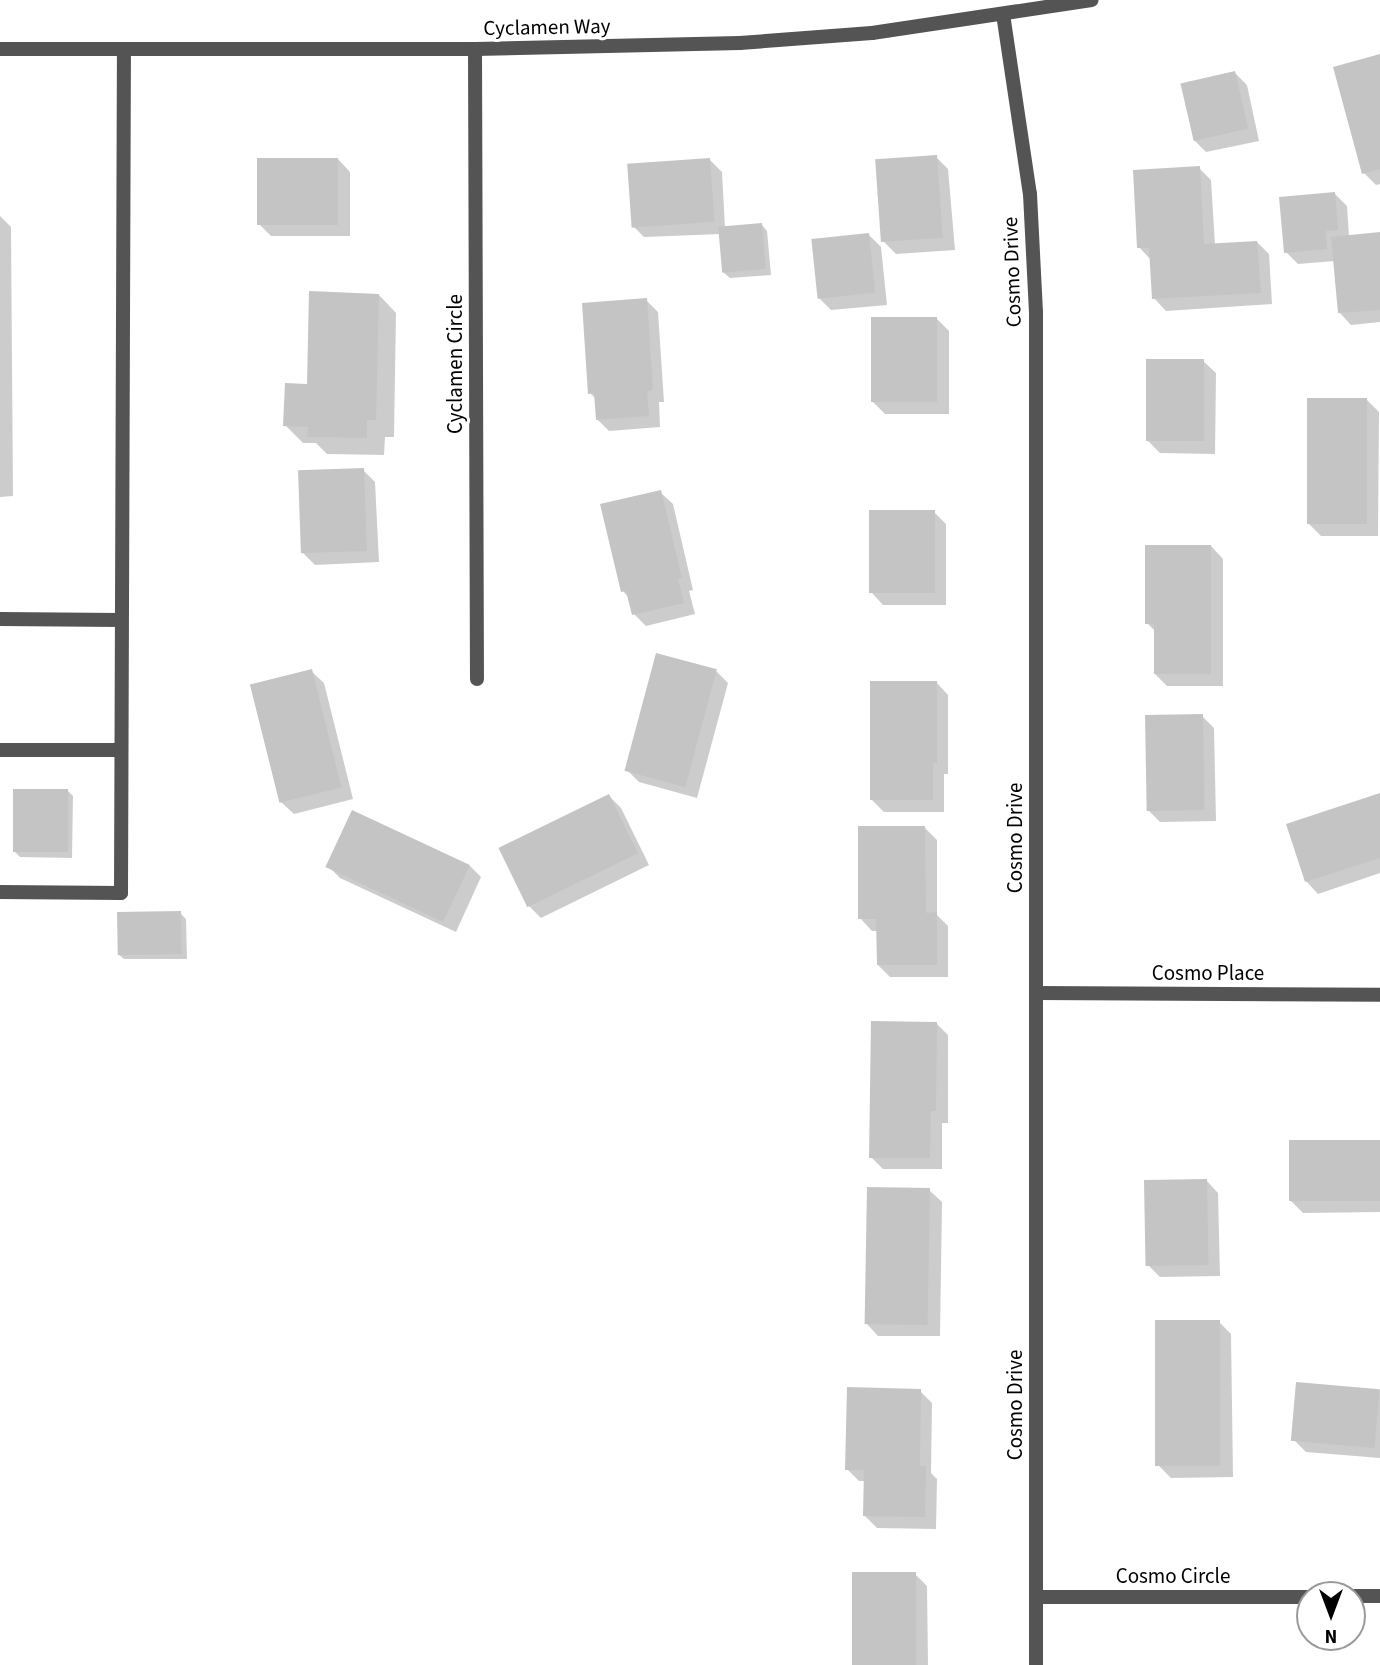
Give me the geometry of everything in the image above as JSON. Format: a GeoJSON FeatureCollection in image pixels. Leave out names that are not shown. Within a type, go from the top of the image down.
{"type":"FeatureCollection","features":[{"type":"Feature","properties":{"kind":"street","name":"Cyclamen Way"},"geometry":{"type":"LineString","coordinates":[[0,49],[475,49],[740,43],[872,33],[1092,0]]}},
{"type":"Feature","properties":{"kind":"street","name":"Cosmo Drive"},"geometry":{"type":"LineString","coordinates":[[1003,14],[1024,145],[1034,254],[1036,1665]]}},
{"type":"Feature","properties":{"kind":"street"},"geometry":{"type":"LineString","coordinates":[[0,892],[121,892],[124,49]]}},
{"type":"Feature","properties":{"kind":"street","name":"Cyclamen Circle"},"geometry":{"type":"LineString","coordinates":[[475,49],[477,679]]}},
{"type":"Feature","properties":{"kind":"street"},"geometry":{"type":"LineString","coordinates":[[0,619],[120,620]]}},
{"type":"Feature","properties":{"kind":"street"},"geometry":{"type":"LineString","coordinates":[[0,750],[121,750]]}},
{"type":"Feature","properties":{"kind":"street","name":"Cosmo Place"},"geometry":{"type":"LineString","coordinates":[[1036,993],[1380,995]]}},
{"type":"Feature","properties":{"kind":"street","name":"Cosmo Circle"},"geometry":{"type":"LineString","coordinates":[[1036,1597],[1296,1597]]}},
{"type":"Feature","properties":{"kind":"building"},"geometry":{"type":"Polygon","coordinates":[[[1380,54],[1380,169],[1362,174],[1333,67],[1380,54]]]}},
{"type":"Feature","properties":{"kind":"building"},"geometry":{"type":"Polygon","coordinates":[[[1235,71],[1248,128],[1194,141],[1180,84],[1235,71]]]}},
{"type":"Feature","properties":{"kind":"building"},"geometry":{"type":"Polygon","coordinates":[[[937,155],[943,238],[881,242],[875,159],[937,155]]]}},
{"type":"Feature","properties":{"kind":"building"},"geometry":{"type":"Polygon","coordinates":[[[257,158],[338,158],[338,225],[257,225],[257,158]]]}},
{"type":"Feature","properties":{"kind":"building"},"geometry":{"type":"Polygon","coordinates":[[[710,158],[714,222],[632,228],[627,164],[710,158]]]}},
{"type":"Feature","properties":{"kind":"building"},"geometry":{"type":"Polygon","coordinates":[[[1200,166],[1204,244],[1257,241],[1261,293],[1152,299],[1149,248],[1137,248],[1133,170],[1200,166]]]}},
{"type":"Feature","properties":{"kind":"building"},"geometry":{"type":"Polygon","coordinates":[[[1335,192],[1338,230],[1326,231],[1327,249],[1284,253],[1279,197],[1335,192]]]}},
{"type":"Feature","properties":{"kind":"building"},"geometry":{"type":"Polygon","coordinates":[[[762,223],[766,269],[722,273],[718,227],[762,223]]]}},
{"type":"Feature","properties":{"kind":"building"},"geometry":{"type":"Polygon","coordinates":[[[1380,232],[1380,310],[1338,313],[1331,237],[1380,232]]]}},
{"type":"Feature","properties":{"kind":"building"},"geometry":{"type":"Polygon","coordinates":[[[869,233],[875,293],[818,299],[811,239],[869,233]]]}},
{"type":"Feature","properties":{"kind":"building"},"geometry":{"type":"Polygon","coordinates":[[[309,291],[379,294],[376,420],[367,420],[367,438],[307,437],[308,427],[283,426],[285,383],[307,384],[309,291]]]}},
{"type":"Feature","properties":{"kind":"building"},"geometry":{"type":"Polygon","coordinates":[[[647,298],[653,390],[647,391],[649,416],[596,420],[594,393],[588,394],[582,303],[647,298]]]}},
{"type":"Feature","properties":{"kind":"building"},"geometry":{"type":"Polygon","coordinates":[[[871,317],[937,317],[937,402],[871,402],[871,317]]]}},
{"type":"Feature","properties":{"kind":"building"},"geometry":{"type":"Polygon","coordinates":[[[1146,359],[1204,359],[1204,441],[1146,441],[1146,359]]]}},
{"type":"Feature","properties":{"kind":"building"},"geometry":{"type":"Polygon","coordinates":[[[1307,398],[1367,398],[1367,524],[1307,524],[1307,398]]]}},
{"type":"Feature","properties":{"kind":"building"},"geometry":{"type":"Polygon","coordinates":[[[364,468],[367,551],[301,553],[298,470],[364,468]]]}},
{"type":"Feature","properties":{"kind":"building"},"geometry":{"type":"Polygon","coordinates":[[[661,490],[682,578],[678,579],[684,603],[632,615],[626,591],[621,592],[600,504],[661,490]]]}},
{"type":"Feature","properties":{"kind":"building"},"geometry":{"type":"Polygon","coordinates":[[[869,510],[935,510],[935,593],[869,593],[869,510]]]}},
{"type":"Feature","properties":{"kind":"building"},"geometry":{"type":"Polygon","coordinates":[[[1145,545],[1211,545],[1211,674],[1154,674],[1154,624],[1145,624],[1145,545]]]}},
{"type":"Feature","properties":{"kind":"building"},"geometry":{"type":"Polygon","coordinates":[[[656,653],[717,669],[685,787],[624,771],[656,653]]]}},
{"type":"Feature","properties":{"kind":"building"},"geometry":{"type":"Polygon","coordinates":[[[312,669],[342,787],[279,803],[250,684],[312,669]]]}},
{"type":"Feature","properties":{"kind":"building"},"geometry":{"type":"Polygon","coordinates":[[[870,681],[937,681],[937,763],[933,763],[933,800],[870,800],[870,681]]]}},
{"type":"Feature","properties":{"kind":"building"},"geometry":{"type":"Polygon","coordinates":[[[1203,714],[1205,810],[1147,811],[1145,715],[1203,714]]]}},
{"type":"Feature","properties":{"kind":"building"},"geometry":{"type":"Polygon","coordinates":[[[13,789],[68,789],[68,852],[13,852],[13,789]]]}},
{"type":"Feature","properties":{"kind":"building"},"geometry":{"type":"Polygon","coordinates":[[[1380,793],[1380,858],[1305,882],[1286,824],[1380,793]]]}},
{"type":"Feature","properties":{"kind":"building"},"geometry":{"type":"Polygon","coordinates":[[[609,794],[638,853],[527,907],[498,848],[609,794]]]}},
{"type":"Feature","properties":{"kind":"building"},"geometry":{"type":"Polygon","coordinates":[[[352,810],[470,865],[443,922],[325,867],[352,810]]]}},
{"type":"Feature","properties":{"kind":"building"},"geometry":{"type":"Polygon","coordinates":[[[858,826],[925,826],[926,913],[937,912],[937,965],[877,965],[876,919],[858,919],[858,826]]]}},
{"type":"Feature","properties":{"kind":"building"},"geometry":{"type":"Polygon","coordinates":[[[181,911],[182,954],[118,955],[117,912],[181,911]]]}},
{"type":"Feature","properties":{"kind":"building"},"geometry":{"type":"Polygon","coordinates":[[[871,1021],[937,1022],[936,1111],[931,1111],[930,1158],[869,1158],[871,1021]]]}},
{"type":"Feature","properties":{"kind":"building"},"geometry":{"type":"Polygon","coordinates":[[[1289,1140],[1380,1140],[1380,1201],[1289,1201],[1289,1140]]]}},
{"type":"Feature","properties":{"kind":"building"},"geometry":{"type":"Polygon","coordinates":[[[1207,1179],[1209,1265],[1146,1266],[1144,1180],[1207,1179]]]}},
{"type":"Feature","properties":{"kind":"building"},"geometry":{"type":"Polygon","coordinates":[[[867,1187],[930,1188],[928,1325],[865,1324],[867,1187]]]}},
{"type":"Feature","properties":{"kind":"building"},"geometry":{"type":"Polygon","coordinates":[[[1155,1320],[1220,1320],[1220,1466],[1155,1466],[1155,1320]]]}},
{"type":"Feature","properties":{"kind":"building"},"geometry":{"type":"Polygon","coordinates":[[[1296,1382],[1380,1389],[1375,1448],[1291,1441],[1296,1382]]]}},
{"type":"Feature","properties":{"kind":"building"},"geometry":{"type":"Polygon","coordinates":[[[847,1387],[921,1389],[920,1466],[926,1466],[925,1517],[863,1516],[864,1470],[845,1470],[847,1387]]]}},
{"type":"Feature","properties":{"kind":"building"},"geometry":{"type":"Polygon","coordinates":[[[852,1572],[916,1572],[916,1665],[852,1665],[852,1572]]]}}]}
